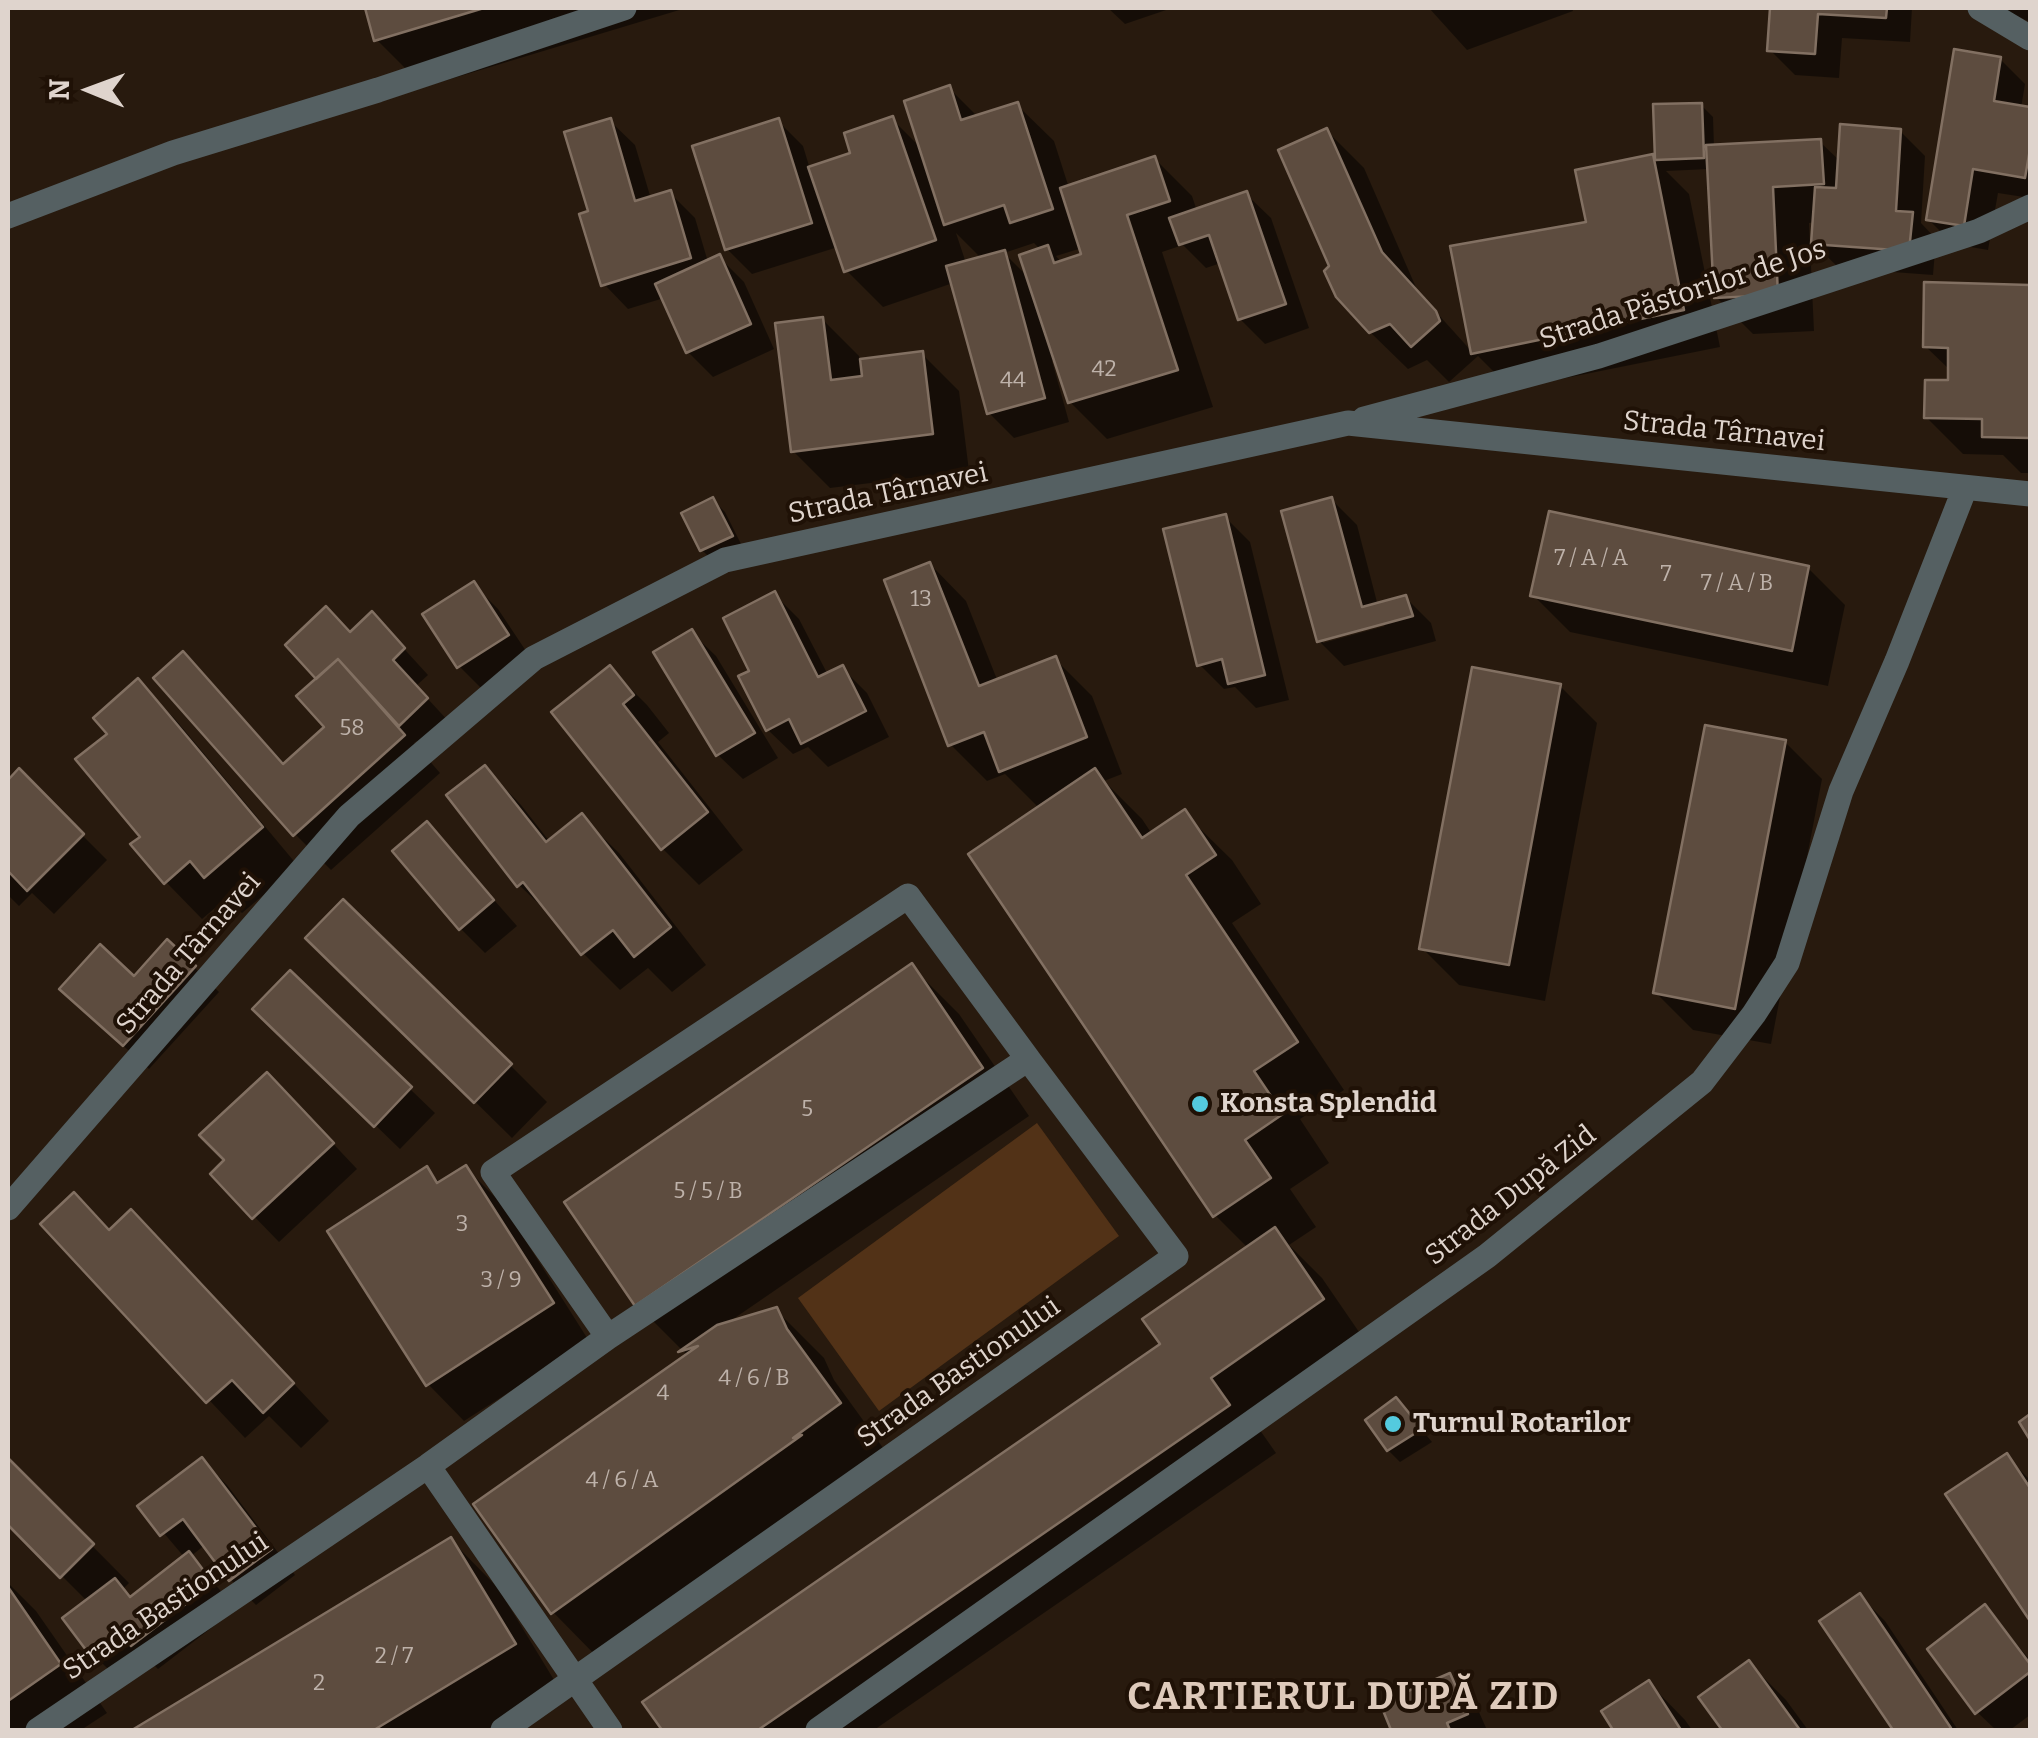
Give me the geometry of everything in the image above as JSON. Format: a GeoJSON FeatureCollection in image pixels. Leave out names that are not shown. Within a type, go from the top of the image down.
{"type":"FeatureCollection","features":[{"type":"Feature","properties":{"kind":"street"},"geometry":{"type":"LineString","coordinates":[[8,216],[173,153],[624,8]]}},
{"type":"Feature","properties":{"kind":"street"},"geometry":{"type":"LineString","coordinates":[[1980,8],[2030,38]]}},
{"type":"Feature","properties":{"kind":"street","name":"Strada Păstorilor de Jos"},"geometry":{"type":"LineString","coordinates":[[1348,423],[1599,356],[1979,231],[2030,207]]}},
{"type":"Feature","properties":{"kind":"street","name":"Strada Târnavei"},"geometry":{"type":"LineString","coordinates":[[8,1208],[349,816],[534,658],[725,560],[1348,423],[2030,494]]}},
{"type":"Feature","properties":{"kind":"street","name":"Strada După Zid"},"geometry":{"type":"LineString","coordinates":[[818,1730],[1487,1256],[1702,1082],[1787,963],[1841,792],[1965,488]]}},
{"type":"Feature","properties":{"kind":"street","name":"Strada Bastionului"},"geometry":{"type":"LineString","coordinates":[[503,1730],[1176,1256],[908,896],[494,1172],[608,1337]]}},
{"type":"Feature","properties":{"kind":"street","name":"Strada Bastionului"},"geometry":{"type":"LineString","coordinates":[[38,1730],[428,1466],[608,1337],[1028,1059]]}},
{"type":"Feature","properties":{"kind":"street"},"geometry":{"type":"LineString","coordinates":[[428,1466],[610,1730]]}},
{"type":"Feature","properties":{"kind":"shaded area"},"geometry":{"type":"Polygon","coordinates":[[[1037,1123],[1119,1236],[879,1411],[798,1298],[1037,1123]]]}},
{"type":"Feature","properties":{"kind":"building"},"geometry":{"type":"Polygon","coordinates":[[[365,8],[484,8],[374,41],[365,8]]]}},
{"type":"Feature","properties":{"kind":"building"},"geometry":{"type":"Polygon","coordinates":[[[1770,8],[1887,8],[1886,18],[1818,14],[1815,54],[1767,51],[1770,8]]]}},
{"type":"Feature","properties":{"kind":"building"},"geometry":{"type":"Polygon","coordinates":[[[1954,49],[2001,57],[1994,101],[2030,107],[2025,178],[1973,169],[1964,226],[1926,220],[1954,49]]]}},
{"type":"Feature","properties":{"kind":"building"},"geometry":{"type":"Polygon","coordinates":[[[950,85],[961,120],[1018,102],[1053,209],[1010,223],[1004,205],[944,225],[904,101],[950,85]]]}},
{"type":"Feature","properties":{"kind":"building"},"geometry":{"type":"Polygon","coordinates":[[[1702,103],[1704,158],[1655,160],[1653,104],[1702,103]]]}},
{"type":"Feature","properties":{"kind":"building"},"geometry":{"type":"Polygon","coordinates":[[[893,116],[936,240],[844,272],[808,167],[850,153],[844,133],[893,116]]]}},
{"type":"Feature","properties":{"kind":"building"},"geometry":{"type":"Polygon","coordinates":[[[611,118],[635,201],[671,190],[691,258],[601,286],[579,214],[588,211],[564,132],[611,118]]]}},
{"type":"Feature","properties":{"kind":"building"},"geometry":{"type":"Polygon","coordinates":[[[779,118],[812,223],[725,250],[692,146],[779,118]]]}},
{"type":"Feature","properties":{"kind":"building"},"geometry":{"type":"Polygon","coordinates":[[[1840,124],[1901,129],[1896,211],[1913,212],[1909,251],[1811,244],[1815,187],[1836,188],[1840,124]]]}},
{"type":"Feature","properties":{"kind":"building"},"geometry":{"type":"Polygon","coordinates":[[[1327,128],[1382,252],[1436,311],[1440,321],[1411,347],[1390,324],[1369,333],[1336,297],[1324,271],[1329,266],[1278,150],[1327,128]]]}},
{"type":"Feature","properties":{"kind":"building"},"geometry":{"type":"Polygon","coordinates":[[[1821,139],[1824,184],[1773,187],[1778,295],[1714,298],[1706,145],[1821,139]]]}},
{"type":"Feature","properties":{"kind":"building"},"geometry":{"type":"Polygon","coordinates":[[[1653,154],[1684,310],[1471,354],[1450,246],[1586,222],[1575,170],[1653,154]]]}},
{"type":"Feature","properties":{"kind":"building"},"geometry":{"type":"Polygon","coordinates":[[[1155,156],[1170,201],[1127,215],[1178,370],[1068,403],[1019,255],[1048,245],[1054,263],[1081,254],[1060,188],[1155,156]]]}},
{"type":"Feature","properties":{"kind":"building"},"geometry":{"type":"Polygon","coordinates":[[[1247,191],[1286,304],[1238,320],[1209,235],[1179,245],[1169,218],[1247,191]]]}},
{"type":"Feature","properties":{"kind":"building"},"geometry":{"type":"Polygon","coordinates":[[[1005,250],[1045,398],[987,414],[946,266],[1005,250]]]}},
{"type":"Feature","properties":{"kind":"building"},"geometry":{"type":"Polygon","coordinates":[[[720,254],[751,324],[686,353],[655,284],[720,254]]]}},
{"type":"Feature","properties":{"kind":"building"},"geometry":{"type":"Polygon","coordinates":[[[1924,282],[2030,285],[2030,438],[1982,437],[1982,419],[1924,418],[1925,380],[1948,380],[1948,348],[1923,347],[1924,282]]]}},
{"type":"Feature","properties":{"kind":"building"},"geometry":{"type":"Polygon","coordinates":[[[823,317],[831,380],[862,376],[860,359],[923,351],[933,434],[791,452],[775,323],[823,317]]]}},
{"type":"Feature","properties":{"kind":"building"},"geometry":{"type":"Polygon","coordinates":[[[713,497],[733,536],[700,551],[681,513],[713,497]]]}},
{"type":"Feature","properties":{"kind":"building"},"geometry":{"type":"Polygon","coordinates":[[[1332,497],[1362,607],[1406,595],[1413,616],[1317,642],[1281,511],[1332,497]]]}},
{"type":"Feature","properties":{"kind":"building"},"geometry":{"type":"Polygon","coordinates":[[[1549,511],[1809,566],[1792,651],[1530,596],[1549,511]]]}},
{"type":"Feature","properties":{"kind":"building"},"geometry":{"type":"Polygon","coordinates":[[[1226,514],[1265,675],[1228,684],[1222,659],[1197,666],[1163,529],[1226,514]]]}},
{"type":"Feature","properties":{"kind":"building"},"geometry":{"type":"Polygon","coordinates":[[[930,562],[979,686],[1056,656],[1087,737],[999,772],[984,732],[948,746],[884,580],[930,562]]]}},
{"type":"Feature","properties":{"kind":"building"},"geometry":{"type":"Polygon","coordinates":[[[474,581],[509,635],[457,668],[422,614],[474,581]]]}},
{"type":"Feature","properties":{"kind":"building"},"geometry":{"type":"Polygon","coordinates":[[[775,591],[818,677],[843,665],[866,711],[801,744],[789,719],[766,731],[738,676],[749,671],[723,618],[775,591]]]}},
{"type":"Feature","properties":{"kind":"building"},"geometry":{"type":"Polygon","coordinates":[[[326,606],[350,632],[372,611],[405,648],[393,660],[428,698],[399,726],[338,659],[316,679],[285,645],[326,606]]]}},
{"type":"Feature","properties":{"kind":"building"},"geometry":{"type":"Polygon","coordinates":[[[692,629],[755,733],[716,756],[653,652],[692,629]]]}},
{"type":"Feature","properties":{"kind":"building"},"geometry":{"type":"Polygon","coordinates":[[[183,651],[283,764],[324,727],[296,696],[338,659],[405,735],[293,836],[153,678],[183,651]]]}},
{"type":"Feature","properties":{"kind":"building"},"geometry":{"type":"Polygon","coordinates":[[[610,665],[634,695],[623,704],[708,812],[661,850],[551,712],[610,665]]]}},
{"type":"Feature","properties":{"kind":"building"},"geometry":{"type":"Polygon","coordinates":[[[1472,667],[1561,684],[1509,965],[1419,949],[1472,667]]]}},
{"type":"Feature","properties":{"kind":"building"},"geometry":{"type":"Polygon","coordinates":[[[138,678],[263,827],[204,878],[190,861],[164,884],[130,844],[140,837],[75,759],[107,734],[93,718],[138,678]]]}},
{"type":"Feature","properties":{"kind":"building"},"geometry":{"type":"Polygon","coordinates":[[[1705,725],[1786,740],[1735,1009],[1653,993],[1705,725]]]}},
{"type":"Feature","properties":{"kind":"building"},"geometry":{"type":"Polygon","coordinates":[[[485,765],[546,842],[582,813],[671,927],[634,957],[613,930],[581,955],[523,882],[517,887],[446,795],[485,765]]]}},
{"type":"Feature","properties":{"kind":"building"},"geometry":{"type":"Polygon","coordinates":[[[19,768],[84,834],[27,891],[8,871],[8,780],[19,768]]]}},
{"type":"Feature","properties":{"kind":"building"},"geometry":{"type":"Polygon","coordinates":[[[1095,768],[1142,838],[1185,809],[1216,855],[1186,875],[1298,1042],[1254,1071],[1283,1114],[1245,1140],[1271,1178],[1213,1217],[968,854],[1095,768]]]}},
{"type":"Feature","properties":{"kind":"building"},"geometry":{"type":"Polygon","coordinates":[[[427,821],[494,900],[459,930],[392,851],[427,821]]]}},
{"type":"Feature","properties":{"kind":"building"},"geometry":{"type":"Polygon","coordinates":[[[343,899],[512,1064],[474,1103],[305,938],[343,899]]]}},
{"type":"Feature","properties":{"kind":"building"},"geometry":{"type":"Polygon","coordinates":[[[167,939],[196,966],[123,1046],[59,989],[100,944],[134,976],[167,939]]]}},
{"type":"Feature","properties":{"kind":"building"},"geometry":{"type":"Polygon","coordinates":[[[912,963],[983,1068],[635,1306],[564,1202],[912,963]]]}},
{"type":"Feature","properties":{"kind":"building"},"geometry":{"type":"Polygon","coordinates":[[[290,970],[412,1087],[374,1127],[252,1009],[290,970]]]}},
{"type":"Feature","properties":{"kind":"building"},"geometry":{"type":"Polygon","coordinates":[[[267,1072],[334,1143],[252,1219],[210,1174],[224,1160],[199,1135],[267,1072]]]}},
{"type":"Feature","properties":{"kind":"building"},"geometry":{"type":"Polygon","coordinates":[[[466,1165],[554,1303],[426,1386],[327,1231],[427,1166],[437,1183],[466,1165]]]}},
{"type":"Feature","properties":{"kind":"building"},"geometry":{"type":"Polygon","coordinates":[[[74,1192],[109,1230],[131,1209],[294,1383],[263,1413],[232,1380],[206,1403],[40,1224],[74,1192]]]}},
{"type":"Feature","properties":{"kind":"building"},"geometry":{"type":"Polygon","coordinates":[[[1275,1227],[1324,1299],[1211,1378],[1230,1405],[758,1730],[662,1730],[642,1702],[1160,1344],[1142,1319],[1275,1227]]]}},
{"type":"Feature","properties":{"kind":"building"},"geometry":{"type":"Polygon","coordinates":[[[777,1307],[787,1329],[841,1403],[551,1614],[473,1504],[698,1346],[678,1352],[717,1325],[777,1307]]]}},
{"type":"Feature","properties":{"kind":"building","name":"Turnul Rotarilor"},"geometry":{"type":"Polygon","coordinates":[[[1396,1397],[1422,1429],[1387,1451],[1365,1420],[1396,1397]]]}},
{"type":"Feature","properties":{"kind":"building"},"geometry":{"type":"Polygon","coordinates":[[[2030,1414],[2030,1440],[2019,1422],[2030,1414]]]}},
{"type":"Feature","properties":{"kind":"building"},"geometry":{"type":"Polygon","coordinates":[[[2007,1453],[2030,1488],[2030,1621],[1945,1494],[2007,1453]]]}},
{"type":"Feature","properties":{"kind":"building"},"geometry":{"type":"Polygon","coordinates":[[[202,1457],[272,1549],[229,1581],[183,1519],[160,1536],[137,1506],[202,1457]]]}},
{"type":"Feature","properties":{"kind":"building"},"geometry":{"type":"Polygon","coordinates":[[[8,1458],[94,1544],[60,1578],[8,1525],[8,1458]]]}},
{"type":"Feature","properties":{"kind":"building"},"geometry":{"type":"Polygon","coordinates":[[[451,1537],[516,1644],[374,1730],[132,1730],[451,1537]]]}},
{"type":"Feature","properties":{"kind":"building"},"geometry":{"type":"Polygon","coordinates":[[[189,1551],[213,1583],[131,1646],[119,1630],[89,1654],[62,1618],[115,1578],[130,1597],[189,1551]]]}},
{"type":"Feature","properties":{"kind":"building"},"geometry":{"type":"Polygon","coordinates":[[[8,1587],[61,1664],[8,1701],[8,1587]]]}},
{"type":"Feature","properties":{"kind":"building"},"geometry":{"type":"Polygon","coordinates":[[[1860,1593],[1951,1728],[1893,1730],[1819,1621],[1860,1593]]]}},
{"type":"Feature","properties":{"kind":"building"},"geometry":{"type":"Polygon","coordinates":[[[1985,1604],[2030,1664],[2030,1672],[1975,1714],[1927,1649],[1985,1604]]]}},
{"type":"Feature","properties":{"kind":"building"},"geometry":{"type":"Polygon","coordinates":[[[1749,1660],[1800,1730],[1722,1730],[1698,1697],[1749,1660]]]}},
{"type":"Feature","properties":{"kind":"building"},"geometry":{"type":"Polygon","coordinates":[[[1450,1673],[1468,1714],[1447,1723],[1450,1730],[1391,1730],[1380,1703],[1450,1673]]]}},
{"type":"Feature","properties":{"kind":"building"},"geometry":{"type":"Polygon","coordinates":[[[1649,1680],[1681,1730],[1613,1730],[1601,1711],[1649,1680]]]}},
{"type":"Feature","properties":{"kind":"place","name":"Konsta Splendid"},"geometry":{"type":"Point","coordinates":[1200,1104]}},
{"type":"Feature","properties":{"kind":"place","name":"Turnul Rotarilor"},"geometry":{"type":"Point","coordinates":[1393,1424]}},
{"type":"Feature","properties":{"kind":"district","name":"CARTIERUL DUPĂ ZID"},"geometry":{"type":"Point","coordinates":[1344,1698]}}]}
